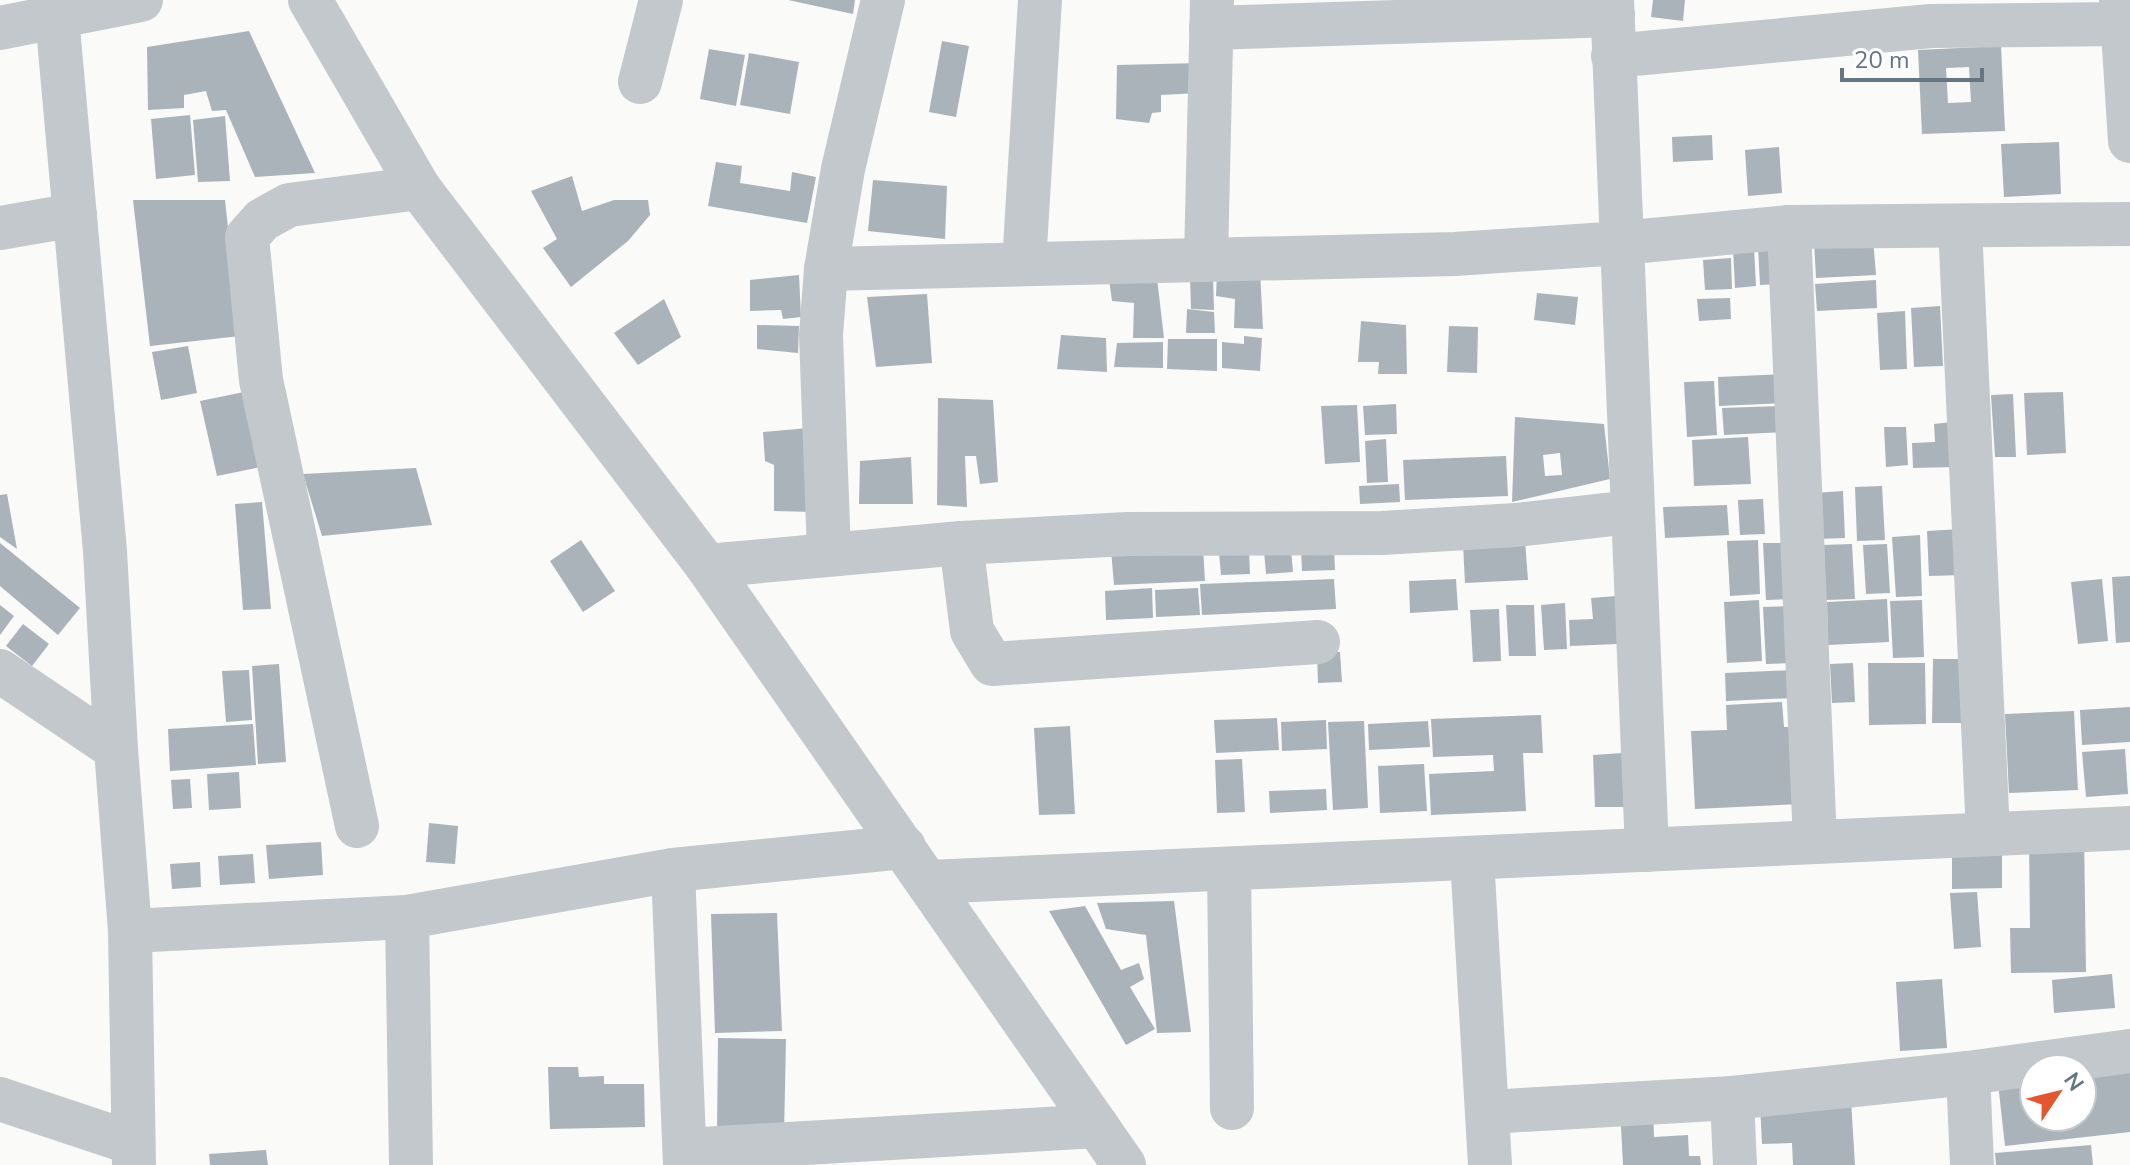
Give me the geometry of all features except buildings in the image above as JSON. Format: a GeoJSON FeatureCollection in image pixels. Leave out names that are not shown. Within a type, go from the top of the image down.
{"type":"FeatureCollection","features":[{"type":"Feature","properties":{"kind":"street"},"geometry":{"type":"LineString","coordinates":[[0,28],[141,0]]}},
{"type":"Feature","properties":{"kind":"street"},"geometry":{"type":"LineString","coordinates":[[310,0],[419,188],[707,566],[1124,1165]]}},
{"type":"Feature","properties":{"kind":"street"},"geometry":{"type":"LineString","coordinates":[[640,82],[661,0]]}},
{"type":"Feature","properties":{"kind":"street"},"geometry":{"type":"LineString","coordinates":[[829,553],[821,335],[826,269],[843,169],[883,0]]}},
{"type":"Feature","properties":{"kind":"street"},"geometry":{"type":"LineString","coordinates":[[1024,264],[1040,0]]}},
{"type":"Feature","properties":{"kind":"street"},"geometry":{"type":"LineString","coordinates":[[1206,260],[1212,14],[1613,24],[1931,26],[2121,12],[2130,141]]}},
{"type":"Feature","properties":{"kind":"street"},"geometry":{"type":"LineString","coordinates":[[2,1104],[133,1154],[130,931],[105,551],[57,17]]}},
{"type":"Feature","properties":{"kind":"street"},"geometry":{"type":"LineString","coordinates":[[1613,24],[1647,850]]}},
{"type":"Feature","properties":{"kind":"street"},"geometry":{"type":"LineString","coordinates":[[357,826],[261,380],[247,237],[262,220],[289,205],[419,188]]}},
{"type":"Feature","properties":{"kind":"street"},"geometry":{"type":"LineString","coordinates":[[0,228],[75,215]]}},
{"type":"Feature","properties":{"kind":"street"},"geometry":{"type":"LineString","coordinates":[[826,269],[1455,254],[1621,243],[1789,227],[2130,224]]}},
{"type":"Feature","properties":{"kind":"street"},"geometry":{"type":"LineString","coordinates":[[1960,226],[1988,834]]}},
{"type":"Feature","properties":{"kind":"street"},"geometry":{"type":"LineString","coordinates":[[1789,227],[1815,842]]}},
{"type":"Feature","properties":{"kind":"street"},"geometry":{"type":"LineString","coordinates":[[707,566],[961,543],[1127,534],[1382,533],[1516,525],[1631,512]]}},
{"type":"Feature","properties":{"kind":"street"},"geometry":{"type":"LineString","coordinates":[[961,543],[972,631],[992,664],[1318,642]]}},
{"type":"Feature","properties":{"kind":"street"},"geometry":{"type":"LineString","coordinates":[[0,671],[116,749]]}},
{"type":"Feature","properties":{"kind":"street"},"geometry":{"type":"LineString","coordinates":[[929,882],[2130,828]]}},
{"type":"Feature","properties":{"kind":"street"},"geometry":{"type":"LineString","coordinates":[[130,931],[407,917],[673,870],[904,847]]}},
{"type":"Feature","properties":{"kind":"street"},"geometry":{"type":"LineString","coordinates":[[1472,858],[1490,1165]]}},
{"type":"Feature","properties":{"kind":"street"},"geometry":{"type":"LineString","coordinates":[[1229,869],[1232,1108]]}},
{"type":"Feature","properties":{"kind":"street"},"geometry":{"type":"LineString","coordinates":[[673,870],[685,1157],[952,1150],[1097,1126]]}},
{"type":"Feature","properties":{"kind":"street"},"geometry":{"type":"LineString","coordinates":[[407,917],[411,1165]]}},
{"type":"Feature","properties":{"kind":"street"},"geometry":{"type":"LineString","coordinates":[[1487,1112],[1732,1098],[1968,1073],[2130,1051]]}},
{"type":"Feature","properties":{"kind":"street"},"geometry":{"type":"LineString","coordinates":[[1968,1073],[1972,1165]]}},
{"type":"Feature","properties":{"kind":"street"},"geometry":{"type":"LineString","coordinates":[[1732,1098],[1735,1165]]}}]}
